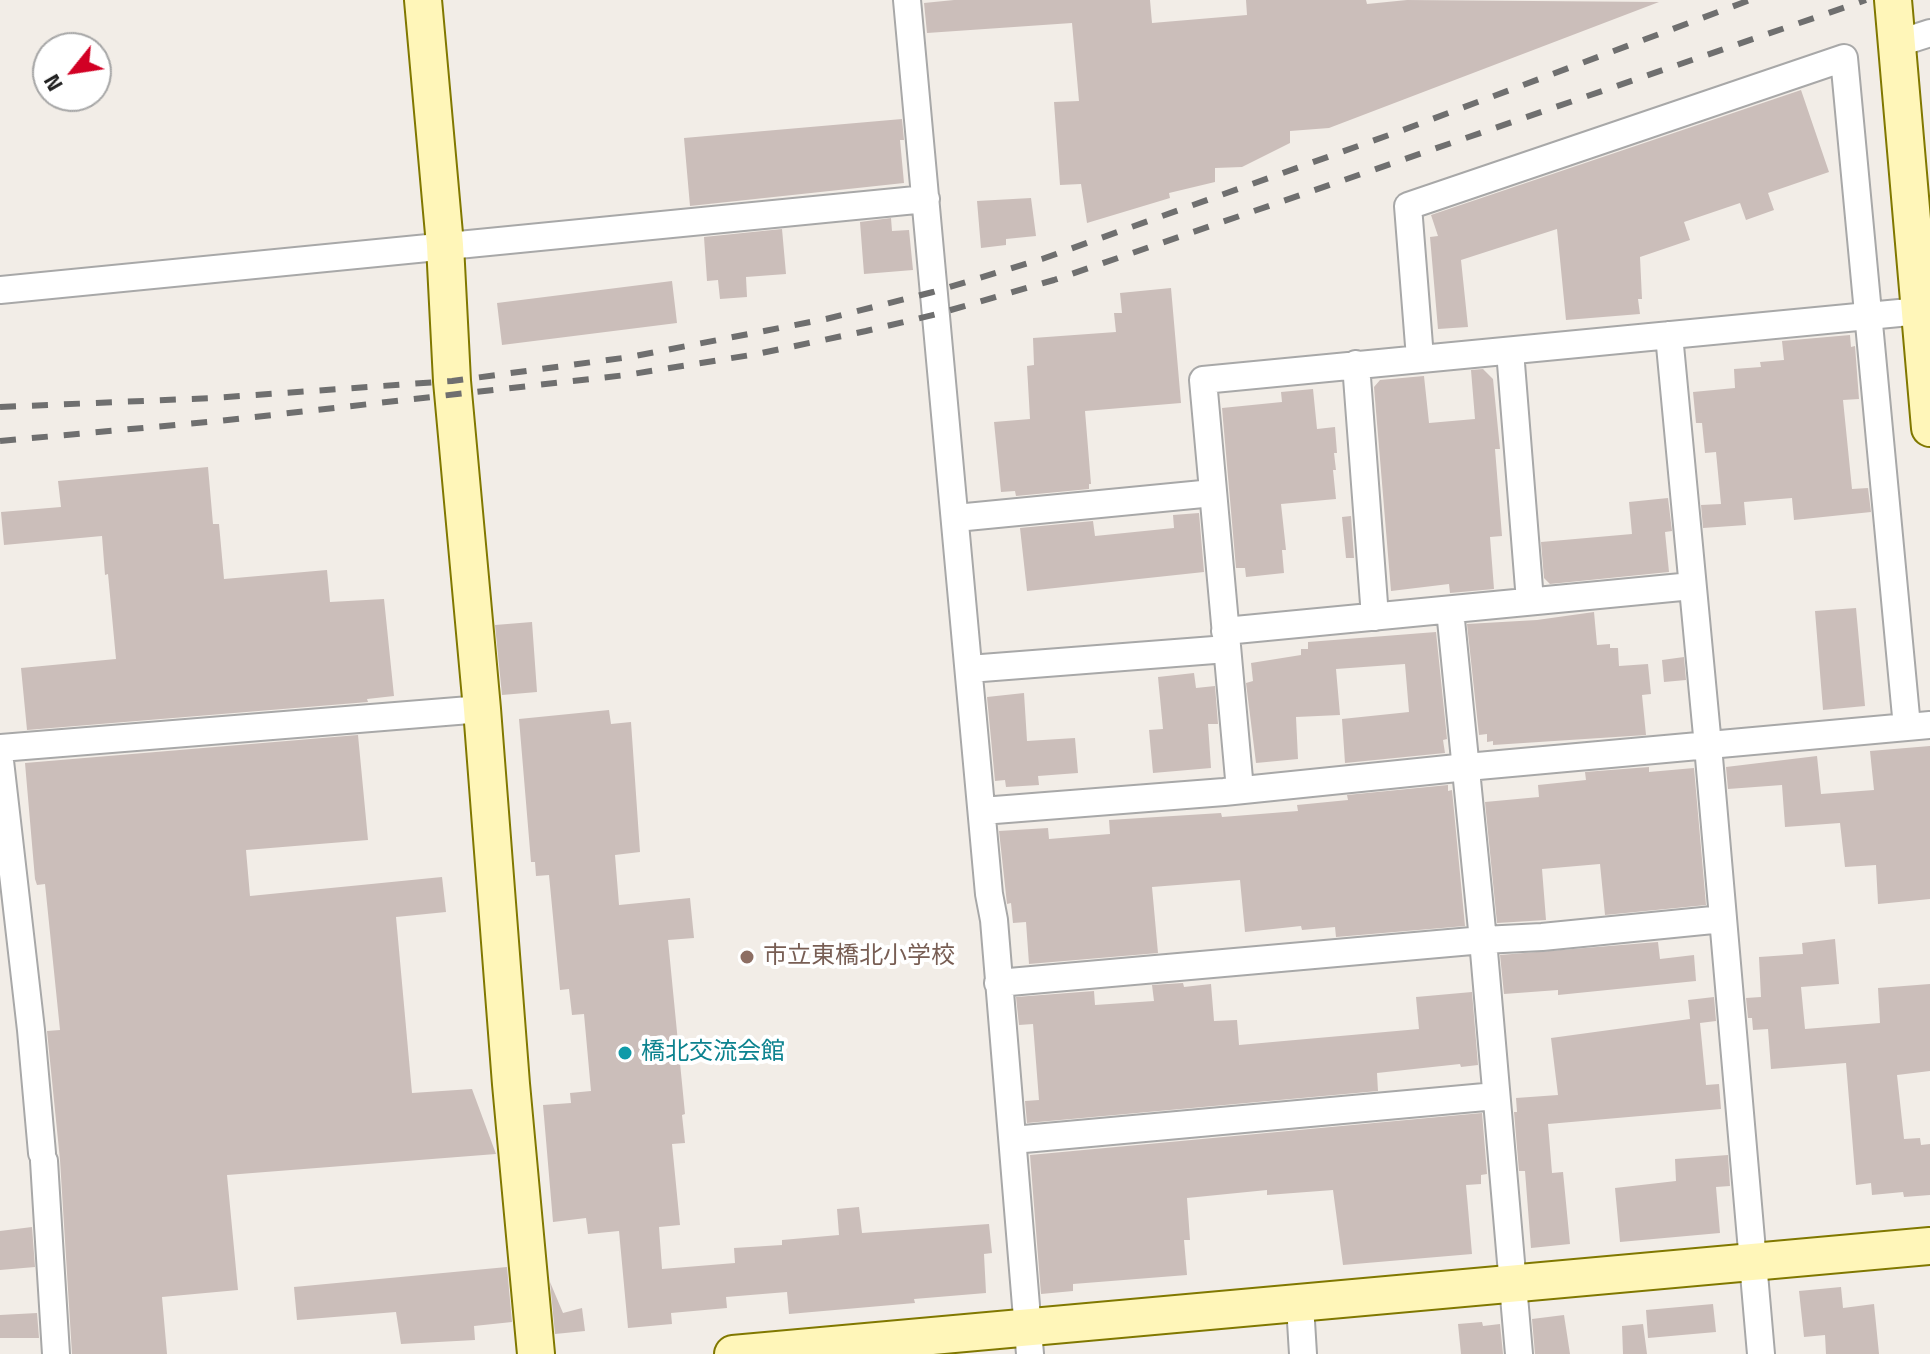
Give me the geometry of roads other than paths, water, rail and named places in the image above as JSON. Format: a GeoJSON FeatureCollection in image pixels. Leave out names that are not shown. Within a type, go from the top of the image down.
{"type":"FeatureCollection","features":[{"type":"Feature","properties":{"kind":"street"},"geometry":{"type":"LineString","coordinates":[[423,0],[445,245],[452,381],[536,1354]]}},
{"type":"Feature","properties":{"kind":"street"},"geometry":{"type":"LineString","coordinates":[[907,0],[994,920],[1029,1341]]}},
{"type":"Feature","properties":{"kind":"street"},"geometry":{"type":"LineString","coordinates":[[1893,0],[1930,428]]}},
{"type":"Feature","properties":{"kind":"street"},"geometry":{"type":"LineString","coordinates":[[1896,44],[1930,33]]}},
{"type":"Feature","properties":{"kind":"street"},"geometry":{"type":"LineString","coordinates":[[982,811],[1919,726],[1869,315],[1844,58],[1408,206],[1420,358]]}},
{"type":"Feature","properties":{"kind":"street"},"geometry":{"type":"LineString","coordinates":[[0,290],[926,199]]}},
{"type":"Feature","properties":{"kind":"street"},"geometry":{"type":"LineString","coordinates":[[1240,790],[1203,380],[1920,311]]}},
{"type":"Feature","properties":{"kind":"street"},"geometry":{"type":"LineString","coordinates":[[1669,335],[1761,1354]]}},
{"type":"Feature","properties":{"kind":"street"},"geometry":{"type":"LineString","coordinates":[[1510,351],[1530,601]]}},
{"type":"Feature","properties":{"kind":"street"},"geometry":{"type":"LineString","coordinates":[[1356,364],[1375,617]]}},
{"type":"Feature","properties":{"kind":"street"},"geometry":{"type":"LineString","coordinates":[[956,518],[1213,493]]}},
{"type":"Feature","properties":{"kind":"street"},"geometry":{"type":"LineString","coordinates":[[969,669],[1226,640],[1375,617],[1692,586]]}},
{"type":"Feature","properties":{"kind":"street"},"geometry":{"type":"LineString","coordinates":[[1450,610],[1467,767],[1519,1354]]}},
{"type":"Feature","properties":{"kind":"street"},"geometry":{"type":"LineString","coordinates":[[0,748],[482,709]]}},
{"type":"Feature","properties":{"kind":"street"},"geometry":{"type":"LineString","coordinates":[[0,761],[43,1157],[56,1354]]}},
{"type":"Feature","properties":{"kind":"street"},"geometry":{"type":"LineString","coordinates":[[998,983],[1723,919]]}},
{"type":"Feature","properties":{"kind":"street"},"geometry":{"type":"LineString","coordinates":[[1013,1140],[1496,1096]]}},
{"type":"Feature","properties":{"kind":"street"},"geometry":{"type":"LineString","coordinates":[[756,1353],[1029,1341],[1300,1305],[1930,1246]]}},
{"type":"Feature","properties":{"kind":"street"},"geometry":{"type":"LineString","coordinates":[[1300,1305],[1303,1354]]}},
{"type":"Feature","properties":{"kind":"railway"},"geometry":{"type":"LineString","coordinates":[[0,407],[213,398],[452,381],[630,357],[826,319],[933,292],[1042,259],[1403,130],[1750,0]]}},
{"type":"Feature","properties":{"kind":"railway"},"geometry":{"type":"LineString","coordinates":[[0,441],[219,421],[626,375],[757,354],[866,331],[1054,280],[1866,0]]}},
{"type":"Feature","properties":{"kind":"place","name":"市立東橋北小学校"},"geometry":{"type":"Point","coordinates":[747,957]}},
{"type":"Feature","properties":{"kind":"place","name":"橋北交流会館"},"geometry":{"type":"Point","coordinates":[625,1053]}}]}
